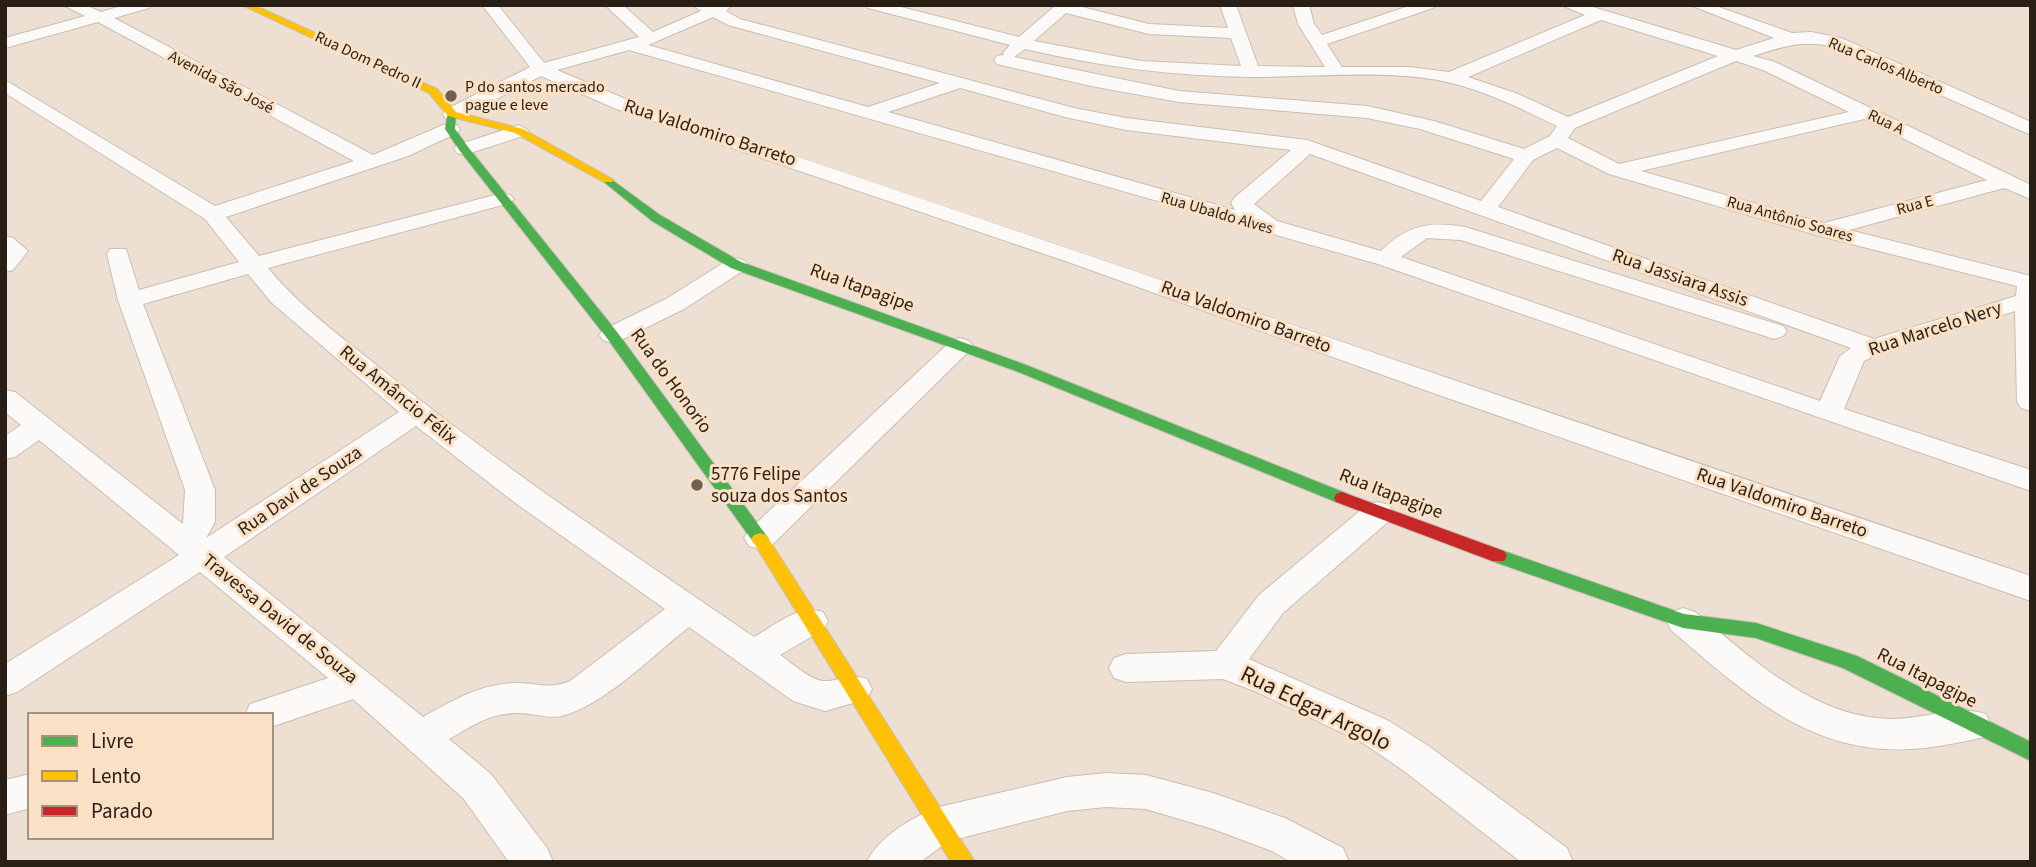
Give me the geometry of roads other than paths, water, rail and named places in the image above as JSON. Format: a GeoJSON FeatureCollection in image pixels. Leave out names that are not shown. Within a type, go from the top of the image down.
{"type":"FeatureCollection","features":[{"type":"Feature","properties":{"kind":"street","name":"Avenida São José"},"geometry":{"type":"LineString","coordinates":[[71,5],[371,162]]}},
{"type":"Feature","properties":{"kind":"street"},"geometry":{"type":"LineString","coordinates":[[5,43],[144,5]]}},
{"type":"Feature","properties":{"kind":"street","name":"Rua Dom Pedro II"},"geometry":{"type":"LineString","coordinates":[[246,5],[433,91],[451,121]]}},
{"type":"Feature","properties":{"kind":"street","name":"Rua Valdomiro Barreto"},"geometry":{"type":"LineString","coordinates":[[490,5],[540,69],[621,104],[1079,258],[1442,387],[2031,589]]}},
{"type":"Feature","properties":{"kind":"street"},"geometry":{"type":"LineString","coordinates":[[613,5],[640,42]]}},
{"type":"Feature","properties":{"kind":"street"},"geometry":{"type":"LineString","coordinates":[[873,5],[1069,55],[1168,69],[1387,72],[1450,78],[1599,15]]}},
{"type":"Feature","properties":{"kind":"street"},"geometry":{"type":"LineString","coordinates":[[1228,5],[1251,71]]}},
{"type":"Feature","properties":{"kind":"street"},"geometry":{"type":"LineString","coordinates":[[1301,5],[1306,24],[1337,72]]}},
{"type":"Feature","properties":{"kind":"street"},"geometry":{"type":"LineString","coordinates":[[1318,42],[1429,5]]}},
{"type":"Feature","properties":{"kind":"street","name":"Rua A"},"geometry":{"type":"LineString","coordinates":[[1569,5],[1740,55],[1794,77],[2031,193]]}},
{"type":"Feature","properties":{"kind":"street","name":"Rua Carlos Alberto"},"geometry":{"type":"LineString","coordinates":[[1698,5],[1790,38],[1822,38],[1835,42],[2031,129]]}},
{"type":"Feature","properties":{"kind":"street"},"geometry":{"type":"LineString","coordinates":[[213,214],[401,152],[540,69],[640,42],[713,7]]}},
{"type":"Feature","properties":{"kind":"street","name":"Rua Jassiara Assis"},"geometry":{"type":"LineString","coordinates":[[713,7],[734,22],[1072,113],[1126,124],[1307,146],[1863,352]]}},
{"type":"Feature","properties":{"kind":"street"},"geometry":{"type":"LineString","coordinates":[[867,113],[960,82],[1003,60],[1064,7],[1149,29],[1236,33]]}},
{"type":"Feature","properties":{"kind":"street"},"geometry":{"type":"LineString","coordinates":[[1485,210],[1526,156],[1563,132],[1705,66],[1790,38]]}},
{"type":"Feature","properties":{"kind":"street","name":"Rua Ubaldo Alves"},"geometry":{"type":"LineString","coordinates":[[640,42],[867,113],[1387,259],[1828,413]]}},
{"type":"Feature","properties":{"kind":"street"},"geometry":{"type":"LineString","coordinates":[[1003,60],[1150,92],[1239,103],[1322,106],[1366,112],[1446,130],[1526,156]]}},
{"type":"Feature","properties":{"kind":"street","name":"Rua Antônio Soares"},"geometry":{"type":"LineString","coordinates":[[1450,78],[1535,107],[1563,132],[1616,170],[2029,289]]}},
{"type":"Feature","properties":{"kind":"street","name":"Rua Amâncio Félix"},"geometry":{"type":"LineString","coordinates":[[5,85],[213,214],[279,298],[417,413],[524,495],[806,691],[825,696],[855,689]]}},
{"type":"Feature","properties":{"kind":"street"},"geometry":{"type":"LineString","coordinates":[[1616,170],[1868,113]]}},
{"type":"Feature","properties":{"kind":"street"},"geometry":{"type":"LineString","coordinates":[[451,121],[519,131],[603,176],[656,218],[736,265],[675,304],[612,335]]}},
{"type":"Feature","properties":{"kind":"street","name":"Rua do Honorio"},"geometry":{"type":"LineString","coordinates":[[451,121],[464,149],[612,335],[760,538],[964,862]]}},
{"type":"Feature","properties":{"kind":"street"},"geometry":{"type":"LineString","coordinates":[[464,149],[519,131]]}},
{"type":"Feature","properties":{"kind":"street"},"geometry":{"type":"LineString","coordinates":[[1276,230],[1242,203],[1307,146]]}},
{"type":"Feature","properties":{"kind":"street","name":"Rua E"},"geometry":{"type":"LineString","coordinates":[[1824,230],[2006,181]]}},
{"type":"Feature","properties":{"kind":"street"},"geometry":{"type":"LineString","coordinates":[[130,300],[503,199]]}},
{"type":"Feature","properties":{"kind":"street"},"geometry":{"type":"LineString","coordinates":[[1387,259],[1407,237],[1419,231],[1438,229],[1465,234],[1863,352]]}},
{"type":"Feature","properties":{"kind":"street"},"geometry":{"type":"LineString","coordinates":[[5,243],[17,251],[5,265]]}},
{"type":"Feature","properties":{"kind":"street"},"geometry":{"type":"LineString","coordinates":[[118,254],[130,300],[200,490],[200,522],[195,549]]}},
{"type":"Feature","properties":{"kind":"street","name":"Rua Itapagipe"},"geometry":{"type":"LineString","coordinates":[[736,265],[1021,368],[1378,513],[1683,621],[1756,631],[1827,653],[2031,752]]}},
{"type":"Feature","properties":{"kind":"street"},"geometry":{"type":"LineString","coordinates":[[2029,289],[2031,402]]}},
{"type":"Feature","properties":{"kind":"street","name":"Rua Marcelo Nery"},"geometry":{"type":"LineString","coordinates":[[1828,413],[1863,352],[2029,289]]}},
{"type":"Feature","properties":{"kind":"street"},"geometry":{"type":"LineString","coordinates":[[760,538],[960,346]]}},
{"type":"Feature","properties":{"kind":"street","name":"Travessa David de Souza"},"geometry":{"type":"LineString","coordinates":[[5,398],[358,682],[477,786],[533,862]]}},
{"type":"Feature","properties":{"kind":"street","name":"Rua Davi de Souza"},"geometry":{"type":"LineString","coordinates":[[5,682],[195,549],[417,413]]}},
{"type":"Feature","properties":{"kind":"street"},"geometry":{"type":"LineString","coordinates":[[1828,413],[2031,481]]}},
{"type":"Feature","properties":{"kind":"street"},"geometry":{"type":"LineString","coordinates":[[5,450],[39,426]]}},
{"type":"Feature","properties":{"kind":"street"},"geometry":{"type":"LineString","coordinates":[[1225,665],[1271,604],[1378,513]]}},
{"type":"Feature","properties":{"kind":"street"},"geometry":{"type":"LineString","coordinates":[[420,737],[481,702],[517,698],[558,702],[583,691],[689,609]]}},
{"type":"Feature","properties":{"kind":"street"},"geometry":{"type":"LineString","coordinates":[[754,653],[811,621]]}},
{"type":"Feature","properties":{"kind":"street"},"geometry":{"type":"LineString","coordinates":[[1683,621],[1774,694],[1844,728],[1887,735],[1973,725]]}},
{"type":"Feature","properties":{"kind":"street","name":"Rua Edgar Argolo"},"geometry":{"type":"LineString","coordinates":[[1126,668],[1225,665],[1269,682],[1376,732],[1417,759],[1553,862]]}},
{"type":"Feature","properties":{"kind":"street"},"geometry":{"type":"LineString","coordinates":[[269,713],[358,682]]}},
{"type":"Feature","properties":{"kind":"street"},"geometry":{"type":"LineString","coordinates":[[887,862],[939,825],[1067,794],[1106,790],[1146,792],[1213,811],[1285,838],[1329,862]]}},
{"type":"Feature","properties":{"kind":"street"},"geometry":{"type":"LineString","coordinates":[[5,799],[28,792]]}},
{"type":"Feature","properties":{"kind":"place","name":"P do santos mercado pague e leve"},"geometry":{"type":"Point","coordinates":[451,96]}},
{"type":"Feature","properties":{"kind":"place","name":"5776 Felipe souza dos Santos"},"geometry":{"type":"Point","coordinates":[697,485]}}]}
